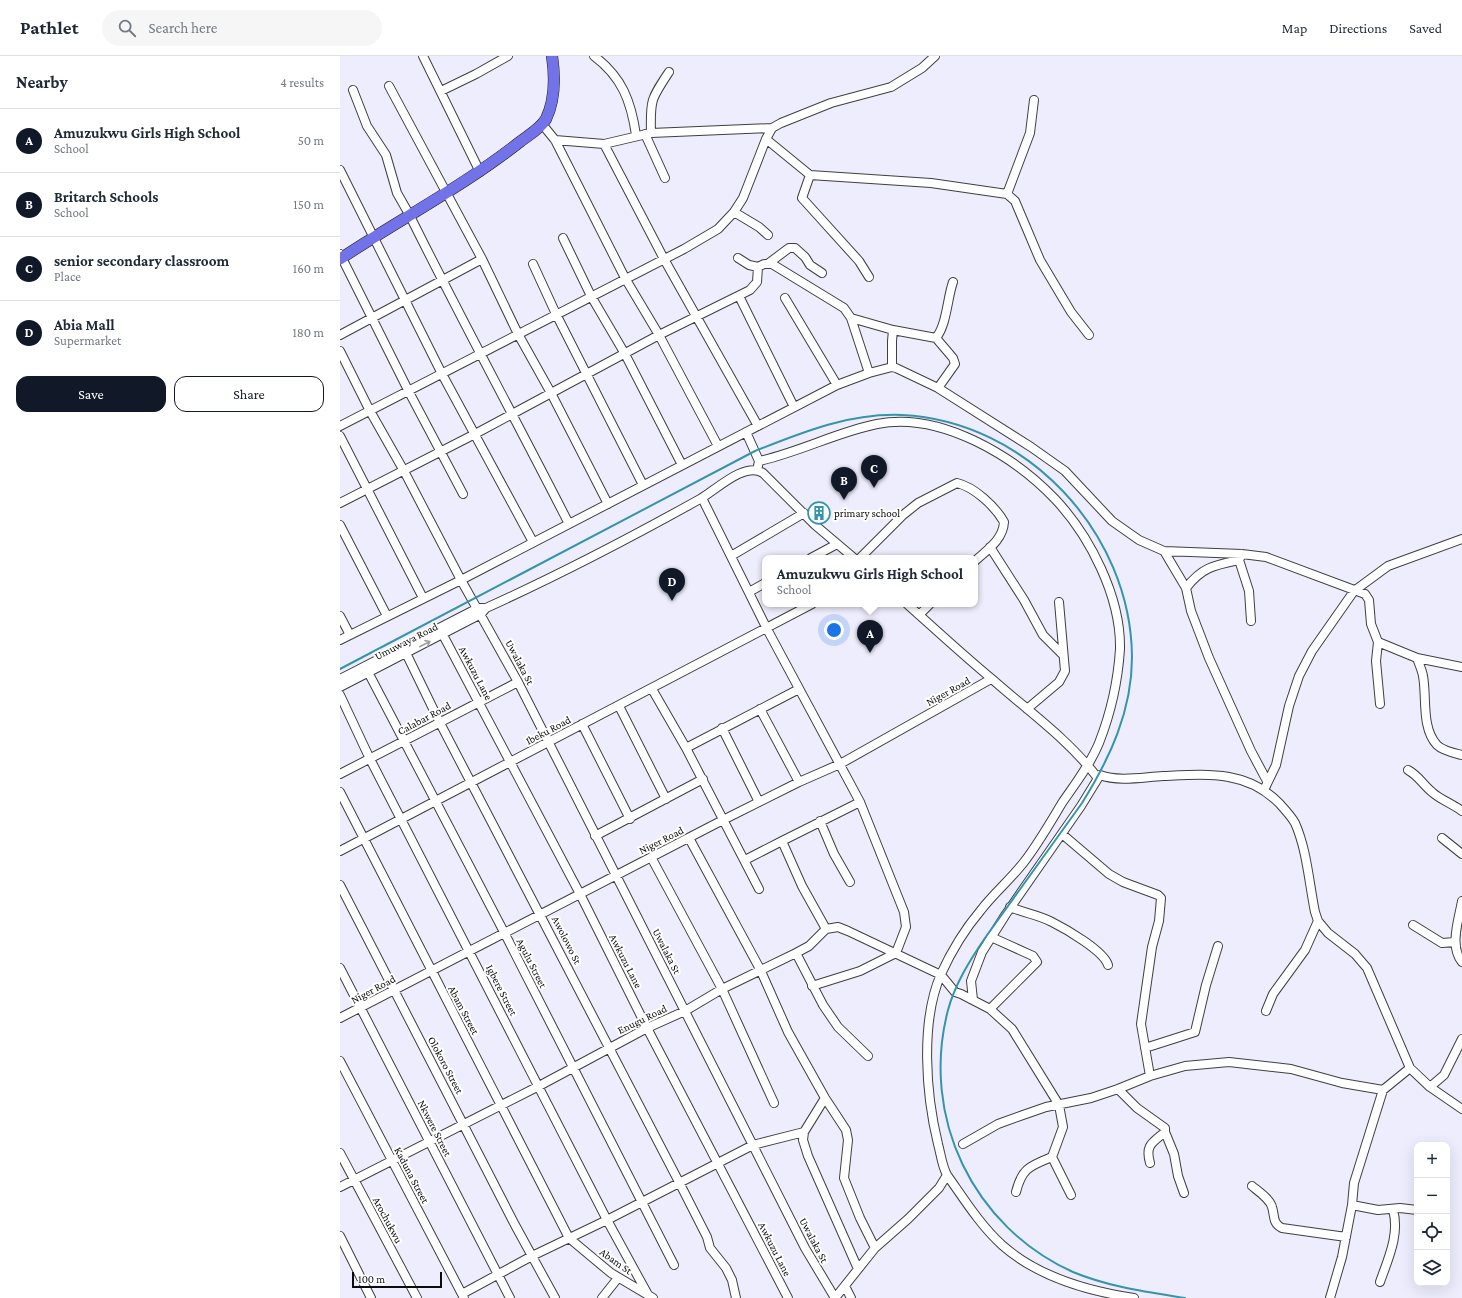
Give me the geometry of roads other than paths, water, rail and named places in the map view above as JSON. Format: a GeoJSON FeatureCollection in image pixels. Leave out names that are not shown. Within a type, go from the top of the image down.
{"type":"FeatureCollection","features":[{"type":"Feature","properties":{"kind":"main road"},"geometry":{"type":"LineString","coordinates":[[341,256],[480,172],[542,124],[549,110],[553,90],[554,72],[552,56]]}},
{"type":"Feature","properties":{"kind":"street"},"geometry":{"type":"LineString","coordinates":[[423,56],[480,172]]}},
{"type":"Feature","properties":{"kind":"street"},"geometry":{"type":"LineString","coordinates":[[441,91],[508,56]]}},
{"type":"Feature","properties":{"kind":"street"},"geometry":{"type":"LineString","coordinates":[[594,56],[610,69],[624,90],[633,114],[666,178]]}},
{"type":"Feature","properties":{"kind":"street"},"geometry":{"type":"LineString","coordinates":[[555,140],[604,144],[644,134],[772,128],[831,103],[891,87],[922,68],[935,56]]}},
{"type":"Feature","properties":{"kind":"street"},"geometry":{"type":"LineString","coordinates":[[644,134],[654,94],[669,72]]}},
{"type":"Feature","properties":{"kind":"street"},"geometry":{"type":"LineString","coordinates":[[389,86],[482,259],[518,334],[551,393],[608,504]]}},
{"type":"Feature","properties":{"kind":"street"},"geometry":{"type":"LineString","coordinates":[[353,90],[367,126],[386,155],[397,193],[479,354],[513,414],[569,524]]}},
{"type":"Feature","properties":{"kind":"street"},"geometry":{"type":"LineString","coordinates":[[1007,194],[1030,133],[1034,100]]}},
{"type":"Feature","properties":{"kind":"street"},"geometry":{"type":"LineString","coordinates":[[542,124],[555,140],[625,278],[659,335],[718,446]]}},
{"type":"Feature","properties":{"kind":"street"},"geometry":{"type":"LineString","coordinates":[[340,426],[409,392],[479,354],[664,259],[718,229],[734,212],[743,198],[766,139],[772,128]]}},
{"type":"Feature","properties":{"kind":"street"},"geometry":{"type":"LineString","coordinates":[[766,139],[810,175],[931,183],[1007,194],[1015,201],[1040,260],[1071,312],[1089,334]]}},
{"type":"Feature","properties":{"kind":"street"},"geometry":{"type":"LineString","coordinates":[[604,144],[664,259],[698,316],[758,426]]}},
{"type":"Feature","properties":{"kind":"street"},"geometry":{"type":"LineString","coordinates":[[340,170],[442,374],[533,542]]}},
{"type":"Feature","properties":{"kind":"street"},"geometry":{"type":"LineString","coordinates":[[810,175],[802,198],[854,255],[869,277]]}},
{"type":"Feature","properties":{"kind":"street"},"geometry":{"type":"LineString","coordinates":[[734,212],[759,227],[768,235]]}},
{"type":"Feature","properties":{"kind":"street"},"geometry":{"type":"LineString","coordinates":[[563,238],[591,296],[625,354],[682,465]]}},
{"type":"Feature","properties":{"kind":"street"},"geometry":{"type":"LineString","coordinates":[[738,258],[749,265],[758,268],[769,263],[790,248],[795,248],[805,257],[810,265],[822,273]]}},
{"type":"Feature","properties":{"kind":"street"},"geometry":{"type":"LineString","coordinates":[[341,256],[373,317],[409,392],[463,494]]}},
{"type":"Feature","properties":{"kind":"street"},"geometry":{"type":"LineString","coordinates":[[340,335],[482,259]]}},
{"type":"Feature","properties":{"kind":"street"},"geometry":{"type":"LineString","coordinates":[[769,263],[790,274],[844,308],[851,318],[869,373]]}},
{"type":"Feature","properties":{"kind":"street"},"geometry":{"type":"LineString","coordinates":[[533,264],[556,314],[588,374],[643,485]]}},
{"type":"Feature","properties":{"kind":"street"},"geometry":{"type":"LineString","coordinates":[[340,503],[513,414],[659,335],[750,290],[757,282],[758,268]]}},
{"type":"Feature","properties":{"kind":"street"},"geometry":{"type":"LineString","coordinates":[[936,338],[942,330],[947,300],[953,282]]}},
{"type":"Feature","properties":{"kind":"street"},"geometry":{"type":"LineString","coordinates":[[739,296],[794,407]]}},
{"type":"Feature","properties":{"kind":"street"},"geometry":{"type":"LineString","coordinates":[[785,298],[837,385]]}},
{"type":"Feature","properties":{"kind":"street"},"geometry":{"type":"LineString","coordinates":[[851,318],[893,330],[936,338],[953,358],[955,364],[938,388]]}},
{"type":"Feature","properties":{"kind":"street"},"geometry":{"type":"LineString","coordinates":[[892,367],[893,330]]}},
{"type":"Feature","properties":{"kind":"street","name":"Uwalaka St"},"geometry":{"type":"LineString","coordinates":[[340,351],[370,411],[404,471],[461,580],[482,610],[595,836],[805,1248],[835,1298]]}},
{"type":"Feature","properties":{"kind":"street"},"geometry":{"type":"LineString","coordinates":[[340,640],[461,580],[837,385],[869,373],[892,367],[938,388],[1065,471],[1112,521],[1139,540],[1164,551],[1240,557],[1266,557],[1367,596],[1371,624],[1378,642],[1376,661],[1380,704]]}},
{"type":"Feature","properties":{"kind":"street"},"geometry":{"type":"LineString","coordinates":[[482,610],[581,563],[702,498],[739,473],[776,457],[849,431],[881,423],[923,424],[988,446],[1044,487],[1078,526],[1100,565],[1115,610],[1120,648],[1114,693],[1099,743],[1088,765],[1011,880],[981,910],[968,928],[941,975],[934,998],[927,1057],[929,1096],[936,1135],[947,1175],[987,1228],[1002,1244],[1017,1256],[1039,1269],[1070,1283],[1096,1291],[1134,1298]]}},
{"type":"Feature","properties":{"kind":"street"},"geometry":{"type":"LineString","coordinates":[[746,432],[758,465],[804,513],[851,555]]}},
{"type":"Feature","properties":{"kind":"street"},"geometry":{"type":"LineString","coordinates":[[340,436],[423,598]]}},
{"type":"Feature","properties":{"kind":"street"},"geometry":{"type":"LineString","coordinates":[[863,555],[903,515],[918,503],[957,483],[967,486],[983,499],[995,509],[1004,522],[1001,534],[978,558]]}},
{"type":"Feature","properties":{"kind":"street"},"geometry":{"type":"LineString","coordinates":[[702,498],[767,629],[860,802],[904,912],[906,927],[896,953],[860,971],[812,986]]}},
{"type":"Feature","properties":{"kind":"street"},"geometry":{"type":"LineString","coordinates":[[731,556],[804,513]]}},
{"type":"Feature","properties":{"kind":"street"},"geometry":{"type":"LineString","coordinates":[[340,525],[387,616]]}},
{"type":"Feature","properties":{"kind":"street"},"geometry":{"type":"LineString","coordinates":[[1264,790],[1276,765],[1289,706],[1300,676],[1312,651],[1354,591],[1372,576],[1388,566],[1462,539]]}},
{"type":"Feature","properties":{"kind":"street"},"geometry":{"type":"LineString","coordinates":[[817,555],[838,544]]}},
{"type":"Feature","properties":{"kind":"street"},"geometry":{"type":"LineString","coordinates":[[990,547],[1024,600],[1043,635],[1062,654]]}},
{"type":"Feature","properties":{"kind":"street"},"geometry":{"type":"LineString","coordinates":[[1164,551],[1186,588],[1191,611],[1210,658],[1267,781]]}},
{"type":"Feature","properties":{"kind":"street"},"geometry":{"type":"LineString","coordinates":[[1186,588],[1193,579],[1214,565],[1240,557]]}},
{"type":"Feature","properties":{"kind":"street"},"geometry":{"type":"LineString","coordinates":[[1240,557],[1249,591],[1251,621]]}},
{"type":"Feature","properties":{"kind":"street"},"geometry":{"type":"LineString","coordinates":[[749,592],[762,585]]}},
{"type":"Feature","properties":{"kind":"street"},"geometry":{"type":"LineString","coordinates":[[1027,709],[1059,682],[1065,671],[1062,654],[1059,602]]}},
{"type":"Feature","properties":{"kind":"street","name":"Ibeku Road"},"geometry":{"type":"LineString","coordinates":[[340,851],[807,607]]}},
{"type":"Feature","properties":{"kind":"street"},"geometry":{"type":"LineString","coordinates":[[910,607],[991,679],[1053,730],[1088,765],[1097,777],[1100,775],[1117,779],[1210,773],[1233,777],[1253,784],[1264,790],[1287,811],[1294,822],[1301,840],[1318,921],[1328,933],[1355,954],[1367,968],[1410,1068],[1430,1087],[1462,1109]]}},
{"type":"Feature","properties":{"kind":"street"},"geometry":{"type":"LineString","coordinates":[[919,615],[927,607]]}},
{"type":"Feature","properties":{"kind":"street","name":"Umuwaya Road"},"geometry":{"type":"LineString","coordinates":[[340,687],[443,635],[482,610]]}},
{"type":"Feature","properties":{"kind":"street","name":"Umuwaya Road"},"geometry":{"type":"LineString","coordinates":[[340,679],[482,610]]}},
{"type":"Feature","properties":{"kind":"street"},"geometry":{"type":"LineString","coordinates":[[340,616],[350,634]]}},
{"type":"Feature","properties":{"kind":"street","name":"Awkuzu Lane"},"geometry":{"type":"LineString","coordinates":[[443,635],[580,894],[647,1028],[788,1298]]}},
{"type":"Feature","properties":{"kind":"street"},"geometry":{"type":"LineString","coordinates":[[1378,642],[1418,658],[1462,667]]}},
{"type":"Feature","properties":{"kind":"street","name":"Awolowo St"},"geometry":{"type":"LineString","coordinates":[[406,654],[440,723],[541,914],[708,1237],[710,1248],[726,1268],[732,1280],[736,1298]]}},
{"type":"Feature","properties":{"kind":"street"},"geometry":{"type":"LineString","coordinates":[[1418,658],[1423,675],[1428,725],[1432,737],[1438,746],[1448,752],[1462,755]]}},
{"type":"Feature","properties":{"kind":"street","name":"Agulu Street"},"geometry":{"type":"LineString","coordinates":[[368,672],[505,934],[572,1068],[674,1265]]}},
{"type":"Feature","properties":{"kind":"street","name":"Niger Road"},"geometry":{"type":"LineString","coordinates":[[340,1018],[723,820],[799,782],[840,764],[991,679]]}},
{"type":"Feature","properties":{"kind":"street","name":"Calabar Road"},"geometry":{"type":"LineString","coordinates":[[340,774],[518,682]]}},
{"type":"Feature","properties":{"kind":"street"},"geometry":{"type":"LineString","coordinates":[[652,689],[703,779],[723,820],[746,860],[759,889]]}},
{"type":"Feature","properties":{"kind":"street"},"geometry":{"type":"LineString","coordinates":[[686,748],[799,689]]}},
{"type":"Feature","properties":{"kind":"street","name":"Igbere Street"},"geometry":{"type":"LineString","coordinates":[[340,695],[401,820],[607,1220],[650,1296]]}},
{"type":"Feature","properties":{"kind":"street"},"geometry":{"type":"LineString","coordinates":[[619,706],[666,799]]}},
{"type":"Feature","properties":{"kind":"street"},"geometry":{"type":"LineString","coordinates":[[760,709],[799,782]]}},
{"type":"Feature","properties":{"kind":"street"},"geometry":{"type":"LineString","coordinates":[[582,724],[630,819]]}},
{"type":"Feature","properties":{"kind":"street"},"geometry":{"type":"LineString","coordinates":[[722,728],[759,802]]}},
{"type":"Feature","properties":{"kind":"street"},"geometry":{"type":"LineString","coordinates":[[1408,770],[1416,774],[1432,793],[1453,804],[1462,811]]}},
{"type":"Feature","properties":{"kind":"street"},"geometry":{"type":"LineString","coordinates":[[973,1000],[971,981],[982,952],[1010,907],[1062,834],[1100,775]]}},
{"type":"Feature","properties":{"kind":"street"},"geometry":{"type":"LineString","coordinates":[[595,836],[630,819],[703,779]]}},
{"type":"Feature","properties":{"kind":"street","name":"Abam Street"},"geometry":{"type":"LineString","coordinates":[[340,792],[569,1238]]}},
{"type":"Feature","properties":{"kind":"street"},"geometry":{"type":"LineString","coordinates":[[746,860],[860,802]]}},
{"type":"Feature","properties":{"kind":"street"},"geometry":{"type":"LineString","coordinates":[[820,822],[834,854],[850,882]]}},
{"type":"Feature","properties":{"kind":"street"},"geometry":{"type":"LineString","coordinates":[[1062,834],[1109,874],[1123,882],[1158,895],[1161,898],[1159,920],[1152,947],[1142,1017],[1150,1076]]}},
{"type":"Feature","properties":{"kind":"street"},"geometry":{"type":"LineString","coordinates":[[689,838],[760,969],[788,1032],[825,1098],[846,1130],[848,1140],[844,1178],[860,1218],[875,1248]]}},
{"type":"Feature","properties":{"kind":"street"},"geometry":{"type":"LineString","coordinates":[[1442,838],[1462,854]]}},
{"type":"Feature","properties":{"kind":"street"},"geometry":{"type":"LineString","coordinates":[[782,842],[802,886],[826,929],[838,927],[941,975],[955,992],[990,1009],[1012,1029],[1059,1105],[1063,1127],[1052,1157],[1029,1168],[1020,1177],[1016,1192]]}},
{"type":"Feature","properties":{"kind":"street"},"geometry":{"type":"LineString","coordinates":[[651,857],[722,989],[774,1103]]}},
{"type":"Feature","properties":{"kind":"street","name":"Olokoro Street"},"geometry":{"type":"LineString","coordinates":[[340,885],[465,1125],[515,1225],[555,1298]]}},
{"type":"Feature","properties":{"kind":"street"},"geometry":{"type":"LineString","coordinates":[[1462,901],[1455,942],[1456,952],[1462,962]]}},
{"type":"Feature","properties":{"kind":"street"},"geometry":{"type":"LineString","coordinates":[[1010,907],[1051,922],[1064,929],[1103,956],[1108,965]]}},
{"type":"Feature","properties":{"kind":"street"},"geometry":{"type":"LineString","coordinates":[[1266,1011],[1273,994],[1304,950],[1318,921]]}},
{"type":"Feature","properties":{"kind":"street"},"geometry":{"type":"LineString","coordinates":[[1413,925],[1442,943],[1455,942]]}},
{"type":"Feature","properties":{"kind":"street","name":"Enugu Road"},"geometry":{"type":"LineString","coordinates":[[340,1187],[430,1141],[465,1125],[647,1028],[685,1011],[760,969],[796,953],[809,946],[826,929]]}},
{"type":"Feature","properties":{"kind":"street"},"geometry":{"type":"LineString","coordinates":[[990,1009],[1037,962],[1033,956],[991,937]]}},
{"type":"Feature","properties":{"kind":"street"},"geometry":{"type":"LineString","coordinates":[[1145,1048],[1195,1032],[1206,985],[1218,946]]}},
{"type":"Feature","properties":{"kind":"street"},"geometry":{"type":"LineString","coordinates":[[796,953],[812,986],[838,1027],[868,1056]]}},
{"type":"Feature","properties":{"kind":"street","name":"Nkwere Street"},"geometry":{"type":"LineString","coordinates":[[340,968],[510,1298]]}},
{"type":"Feature","properties":{"kind":"street"},"geometry":{"type":"LineString","coordinates":[[1430,1087],[1444,1075],[1462,1039]]}},
{"type":"Feature","properties":{"kind":"street","name":"Kaduna Street"},"geometry":{"type":"LineString","coordinates":[[340,1061],[462,1296]]}},
{"type":"Feature","properties":{"kind":"street"},"geometry":{"type":"LineString","coordinates":[[963,1144],[998,1124],[1046,1107],[1118,1090],[1150,1076],[1185,1066],[1229,1062],[1291,1069],[1342,1083],[1384,1090]]}},
{"type":"Feature","properties":{"kind":"street"},"geometry":{"type":"LineString","coordinates":[[1330,1298],[1346,1237],[1352,1205],[1354,1183],[1384,1090],[1410,1068]]}},
{"type":"Feature","properties":{"kind":"street"},"geometry":{"type":"LineString","coordinates":[[1118,1090],[1137,1108],[1166,1128],[1165,1132],[1174,1154],[1178,1176],[1184,1193]]}},
{"type":"Feature","properties":{"kind":"street"},"geometry":{"type":"LineString","coordinates":[[825,1098],[804,1132],[803,1140],[808,1156],[858,1269]]}},
{"type":"Feature","properties":{"kind":"street"},"geometry":{"type":"LineString","coordinates":[[462,1296],[498,1274],[532,1256],[607,1220],[753,1145],[804,1132]]}},
{"type":"Feature","properties":{"kind":"street"},"geometry":{"type":"LineString","coordinates":[[1150,1164],[1147,1150],[1150,1145],[1165,1132]]}},
{"type":"Feature","properties":{"kind":"street","name":"Arochukwu"},"geometry":{"type":"LineString","coordinates":[[340,1153],[417,1298]]}},
{"type":"Feature","properties":{"kind":"street"},"geometry":{"type":"LineString","coordinates":[[1052,1157],[1071,1195]]}},
{"type":"Feature","properties":{"kind":"street"},"geometry":{"type":"LineString","coordinates":[[835,1298],[875,1248],[918,1210],[939,1188],[947,1175]]}},
{"type":"Feature","properties":{"kind":"street"},"geometry":{"type":"LineString","coordinates":[[1252,1186],[1272,1204],[1274,1222],[1276,1226],[1346,1237]]}},
{"type":"Feature","properties":{"kind":"street"},"geometry":{"type":"LineString","coordinates":[[1352,1205],[1378,1210],[1393,1210],[1400,1208],[1414,1210]]}},
{"type":"Feature","properties":{"kind":"street"},"geometry":{"type":"LineString","coordinates":[[1380,1282],[1392,1249],[1395,1222],[1393,1210]]}},
{"type":"Feature","properties":{"kind":"street"},"geometry":{"type":"LineString","coordinates":[[340,1236],[371,1298]]}},
{"type":"Feature","properties":{"kind":"street","name":"Abam St"},"geometry":{"type":"LineString","coordinates":[[569,1238],[575,1245],[618,1278],[650,1296]]}},
{"type":"Feature","properties":{"kind":"street"},"geometry":{"type":"LineString","coordinates":[[602,1298],[618,1278]]}},
{"type":"Feature","properties":{"kind":"street"},"geometry":{"type":"LineString","coordinates":[[845,1286],[851,1298]]}},
{"type":"Feature","properties":{"kind":"railway"},"geometry":{"type":"LineString","coordinates":[[340,669],[755,451],[827,425],[863,417],[882,415],[902,415],[948,422],[991,438],[1029,462],[1064,492],[1092,528],[1113,568],[1127,611],[1132,657],[1131,677],[1124,715],[1118,733],[1102,769],[1082,803],[985,938],[959,982],[951,1000],[941,1050],[942,1090],[949,1128],[962,1164],[982,1198],[1007,1227],[1038,1252],[1073,1272],[1100,1282],[1185,1298]]}},
{"type":"Feature","properties":{"kind":"place","name":"senior secondary classroom"},"geometry":{"type":"Point","coordinates":[874,488]}},
{"type":"Feature","properties":{"kind":"place","name":"Britarch Schools"},"geometry":{"type":"Point","coordinates":[844,500]}},
{"type":"Feature","properties":{"kind":"place","name":"primary school"},"geometry":{"type":"Point","coordinates":[819,513]}},
{"type":"Feature","properties":{"kind":"place","name":"Abia Mall"},"geometry":{"type":"Point","coordinates":[672,601]}},
{"type":"Feature","properties":{"kind":"place","name":"Amuzukwu Girls High School"},"geometry":{"type":"Point","coordinates":[870,653]}}]}
